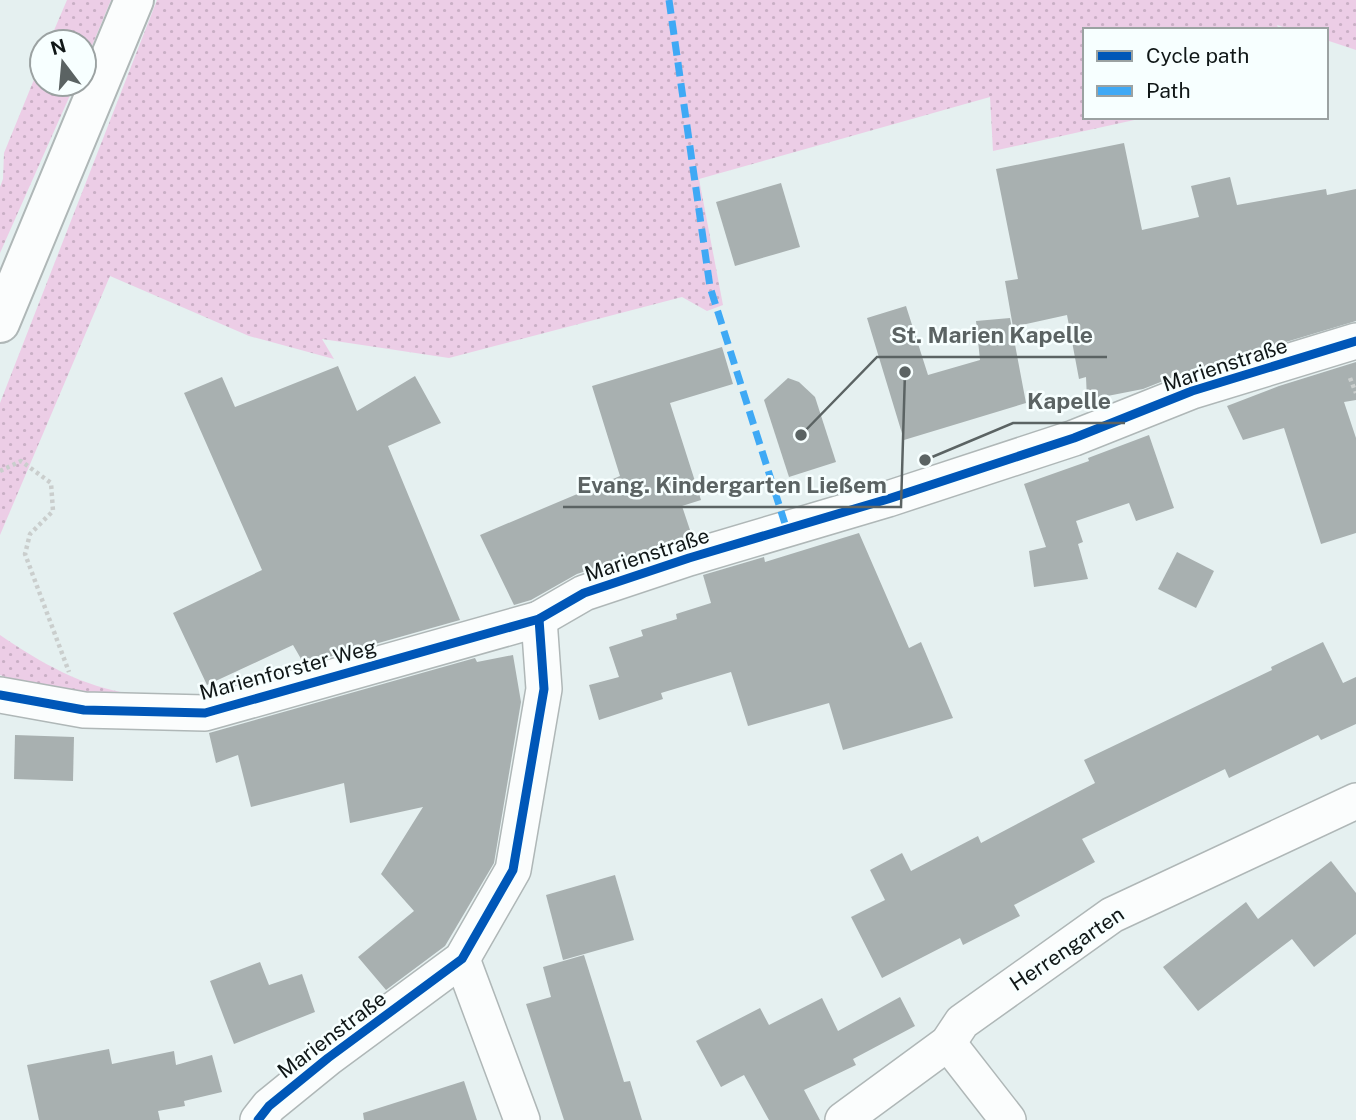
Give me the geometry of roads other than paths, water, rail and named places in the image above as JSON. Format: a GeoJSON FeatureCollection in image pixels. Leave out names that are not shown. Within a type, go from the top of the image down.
{"type":"FeatureCollection","features":[{"type":"Feature","properties":{"kind":"street"},"geometry":{"type":"LineString","coordinates":[[0,323],[134,0]]}},
{"type":"Feature","properties":{"kind":"street","name":"Marienstraße"},"geometry":{"type":"LineString","coordinates":[[258,1120],[269,1106],[328,1058],[462,959],[513,870],[544,689],[539,620],[597,589],[689,558],[888,499],[1074,438],[1192,391],[1356,341]]}},
{"type":"Feature","properties":{"kind":"street","name":"Marienforster Weg"},"geometry":{"type":"LineString","coordinates":[[0,695],[84,710],[205,713],[539,620]]}},
{"type":"Feature","properties":{"kind":"street","name":"Herrengarten"},"geometry":{"type":"LineString","coordinates":[[843,1120],[948,1043],[962,1022],[1112,915],[1356,801]]}},
{"type":"Feature","properties":{"kind":"street"},"geometry":{"type":"LineString","coordinates":[[462,959],[522,1120]]}},
{"type":"Feature","properties":{"kind":"street"},"geometry":{"type":"LineString","coordinates":[[948,1043],[1008,1120]]}},
{"type":"Feature","properties":{"kind":"place","name":"Evang. Kindergarten Ließem"},"geometry":{"type":"Point","coordinates":[905,372]}},
{"type":"Feature","properties":{"kind":"place","name":"St. Marien Kapelle"},"geometry":{"type":"Point","coordinates":[801,435]}},
{"type":"Feature","properties":{"kind":"place","name":"Kapelle"},"geometry":{"type":"Point","coordinates":[925,460]}}]}
